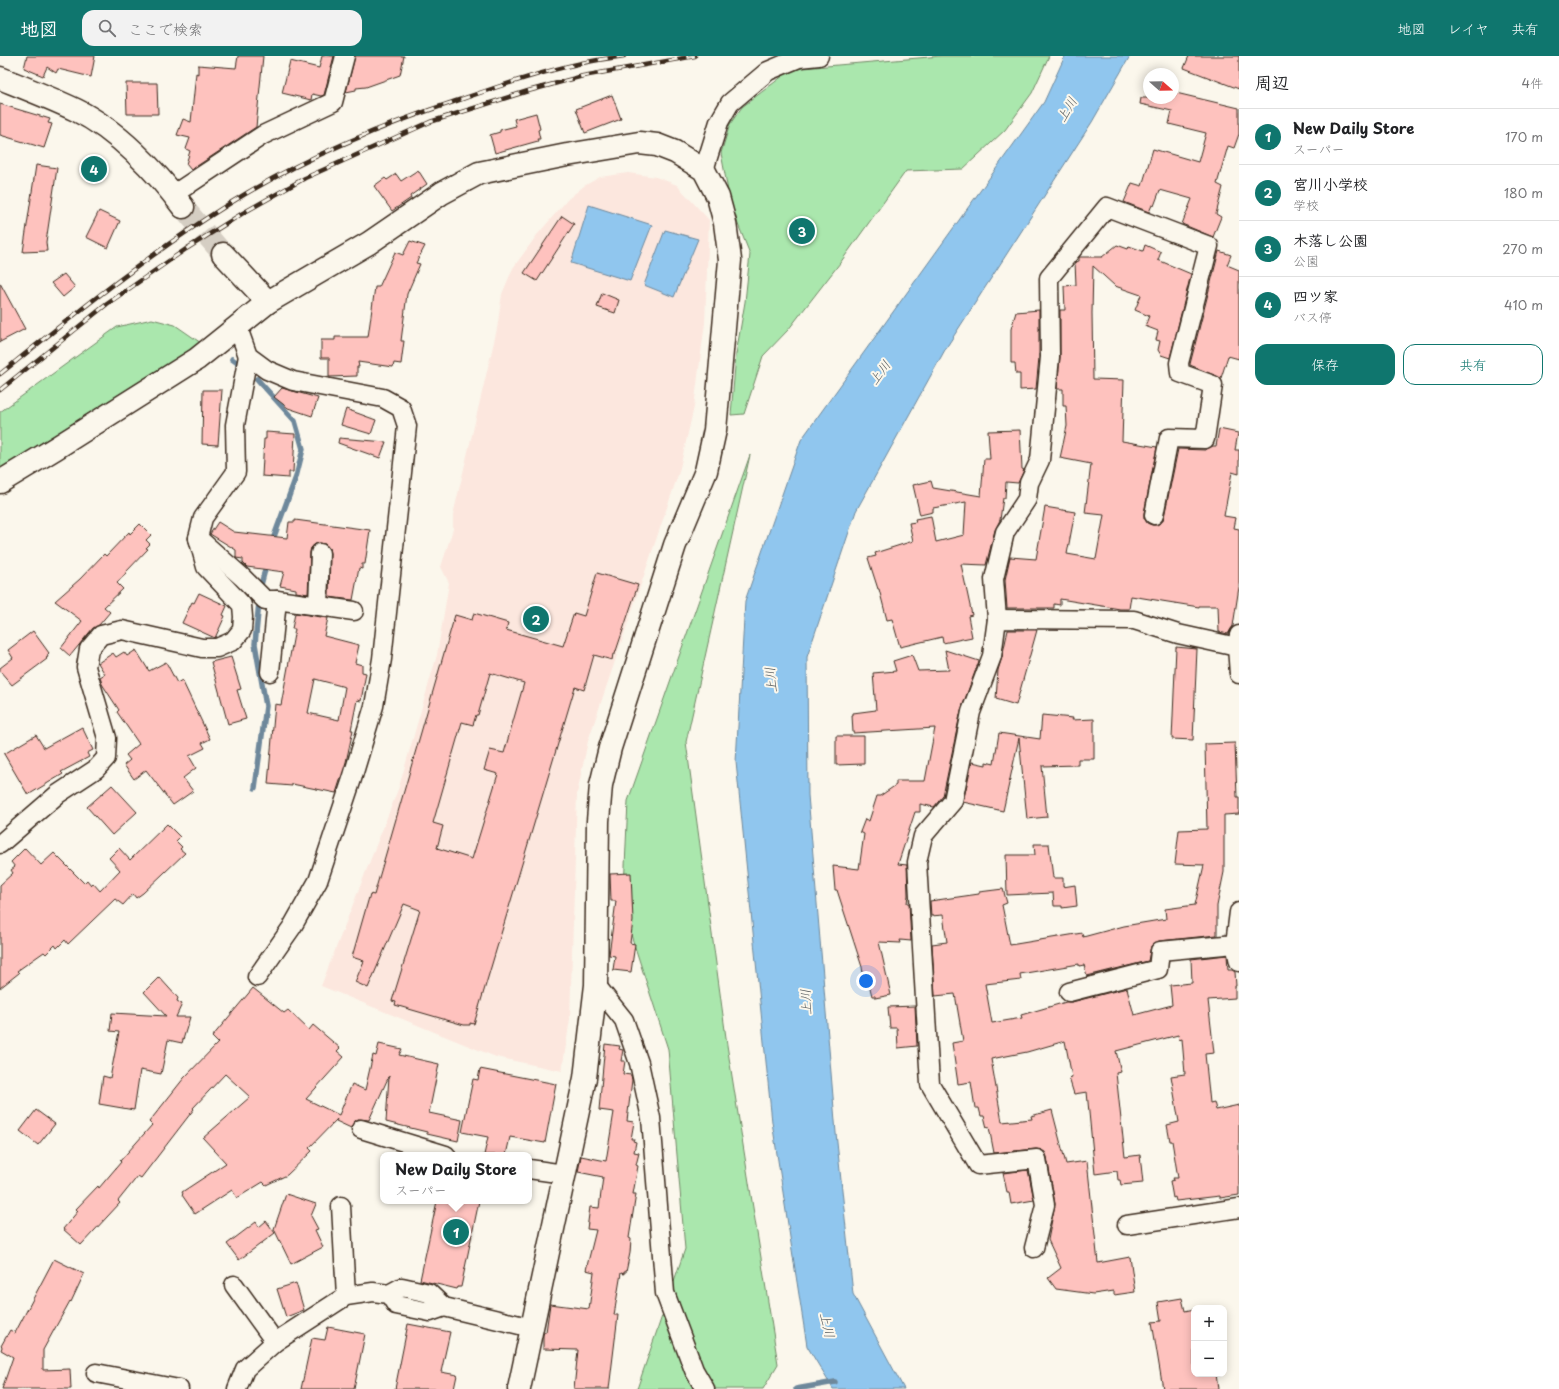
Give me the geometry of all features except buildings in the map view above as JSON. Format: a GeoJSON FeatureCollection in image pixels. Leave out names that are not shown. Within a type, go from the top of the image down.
{"type":"FeatureCollection","features":[{"type":"Feature","properties":{"kind":"street"},"geometry":{"type":"LineString","coordinates":[[0,78],[76,110],[103,126],[144,160],[178,200],[263,135],[333,102],[345,56]]}},
{"type":"Feature","properties":{"kind":"street"},"geometry":{"type":"LineString","coordinates":[[704,170],[719,122],[730,103],[768,71],[799,58],[819,56]]}},
{"type":"Feature","properties":{"kind":"street"},"geometry":{"type":"LineString","coordinates":[[0,482],[197,359],[238,328],[268,302],[369,243],[442,193],[479,173],[567,155],[639,143],[657,145],[675,152],[704,170],[719,204],[725,223],[730,260],[715,430],[706,472],[675,545],[610,748],[601,785],[598,821],[596,985],[585,1078],[519,1389]]}},
{"type":"Feature","properties":{"kind":"street"},"geometry":{"type":"LineString","coordinates":[[1034,1248],[1045,1205],[1037,1158],[978,1165],[930,1084],[917,862],[923,836],[953,801],[971,712],[992,656],[997,619],[994,580],[1005,532],[1027,499],[1029,482],[1040,460],[1050,358],[1049,278],[1107,207],[1209,246],[1178,363],[1180,373],[1213,385],[1205,439],[1169,438],[1154,515]]}},
{"type":"Feature","properties":{"kind":"street"},"geometry":{"type":"LineString","coordinates":[[223,254],[268,302]]}},
{"type":"Feature","properties":{"kind":"street"},"geometry":{"type":"LineString","coordinates":[[0,844],[58,794],[96,770],[106,758],[107,738],[86,667],[89,650],[101,635],[122,630],[202,648],[217,648],[233,641],[242,630],[242,605],[206,567],[198,538],[203,518],[236,472],[235,425],[248,356],[238,328]]}},
{"type":"Feature","properties":{"kind":"street"},"geometry":{"type":"LineString","coordinates":[[248,356],[267,370],[293,381],[383,398],[401,408],[407,426],[382,659],[374,706],[352,779],[318,881],[292,927],[257,978]]}},
{"type":"Feature","properties":{"kind":"street"},"geometry":{"type":"LineString","coordinates":[[198,538],[242,577],[265,600],[318,605],[354,611]]}},
{"type":"Feature","properties":{"kind":"street"},"geometry":{"type":"LineString","coordinates":[[318,605],[320,553]]}},
{"type":"Feature","properties":{"kind":"street"},"geometry":{"type":"LineString","coordinates":[[270,672],[277,600]]}},
{"type":"Feature","properties":{"kind":"street"},"geometry":{"type":"LineString","coordinates":[[997,619],[1134,620],[1178,634],[1238,640],[1239,674]]}},
{"type":"Feature","properties":{"kind":"street"},"geometry":{"type":"LineString","coordinates":[[1239,912],[1235,944],[1239,962]]}},
{"type":"Feature","properties":{"kind":"street"},"geometry":{"type":"LineString","coordinates":[[1070,992],[1158,970],[1160,951],[1235,944]]}},
{"type":"Feature","properties":{"kind":"street"},"geometry":{"type":"LineString","coordinates":[[596,985],[624,1020],[639,1063],[651,1118],[664,1293],[694,1370],[705,1389]]}},
{"type":"Feature","properties":{"kind":"street"},"geometry":{"type":"LineString","coordinates":[[361,1129],[436,1152]]}},
{"type":"Feature","properties":{"kind":"street"},"geometry":{"type":"LineString","coordinates":[[532,1169],[564,1174]]}},
{"type":"Feature","properties":{"kind":"street"},"geometry":{"type":"LineString","coordinates":[[341,1206],[346,1296]]}},
{"type":"Feature","properties":{"kind":"street"},"geometry":{"type":"LineString","coordinates":[[1127,1224],[1239,1208]]}},
{"type":"Feature","properties":{"kind":"street"},"geometry":{"type":"LineString","coordinates":[[234,1285],[275,1342]]}},
{"type":"Feature","properties":{"kind":"street"},"geometry":{"type":"LineString","coordinates":[[238,1389],[245,1369],[275,1342],[346,1296],[373,1292],[390,1294],[402,1287],[429,1293],[444,1307],[532,1328]]}},
{"type":"Feature","properties":{"kind":"street"},"geometry":{"type":"LineString","coordinates":[[96,1374],[179,1389]]}},
{"type":"Feature","properties":{"kind":"shaded area"},"geometry":{"type":"Polygon","coordinates":[[[628,173],[656,177],[677,185],[709,220],[705,323],[694,407],[679,472],[588,741],[577,794],[570,1019],[562,1071],[496,1057],[321,986],[399,787],[437,655],[449,583],[441,567],[453,529],[453,515],[497,329],[502,294],[513,268],[537,235],[568,199],[584,186],[600,177],[628,173]]]}},
{"type":"Feature","properties":{"kind":"green space"},"geometry":{"type":"Polygon","coordinates":[[[941,56],[1049,56],[1032,93],[1005,130],[963,169],[906,171],[840,263],[788,330],[763,356],[744,414],[731,415],[736,354],[745,302],[750,254],[731,207],[721,153],[730,124],[742,107],[792,69],[941,56]]]}},
{"type":"Feature","properties":{"kind":"green space"},"geometry":{"type":"Polygon","coordinates":[[[152,319],[175,325],[201,343],[0,469],[0,412],[117,327],[152,319]]]}},
{"type":"Feature","properties":{"kind":"green space"},"geometry":{"type":"Polygon","coordinates":[[[750,455],[686,742],[727,1045],[778,1364],[763,1389],[637,1389],[685,1249],[668,1049],[623,910],[628,801],[750,455]]]}},
{"type":"Feature","properties":{"kind":"water","name":"上川"},"geometry":{"type":"Polygon","coordinates":[[[1065,56],[1130,56],[1092,122],[946,348],[856,511],[807,657],[808,795],[836,1133],[853,1294],[904,1389],[833,1389],[807,1346],[772,1122],[736,762],[745,601],[801,440],[1044,102],[1065,56]]]}},
{"type":"Feature","properties":{"kind":"water"},"geometry":{"type":"Polygon","coordinates":[[[589,205],[652,225],[630,281],[571,263],[589,205]]]}},
{"type":"Feature","properties":{"kind":"water"},"geometry":{"type":"Polygon","coordinates":[[[665,230],[698,239],[674,297],[644,285],[665,230]]]}},
{"type":"Feature","properties":{"kind":"waterway"},"geometry":{"type":"LineString","coordinates":[[232,359],[239,364]]}},
{"type":"Feature","properties":{"kind":"waterway"},"geometry":{"type":"LineString","coordinates":[[257,379],[295,421],[303,449],[296,477],[272,542]]}},
{"type":"Feature","properties":{"kind":"waterway"},"geometry":{"type":"LineString","coordinates":[[261,585],[267,562]]}},
{"type":"Feature","properties":{"kind":"waterway"},"geometry":{"type":"LineString","coordinates":[[255,788],[266,706],[255,644],[259,602]]}},
{"type":"Feature","properties":{"kind":"waterway"},"geometry":{"type":"LineString","coordinates":[[796,1389],[835,1382]]}},
{"type":"Feature","properties":{"kind":"tunnel"},"geometry":{"type":"LineString","coordinates":[[183,207],[223,254]]}},
{"type":"Feature","properties":{"kind":"railway"},"geometry":{"type":"LineString","coordinates":[[0,374],[142,263],[232,202],[286,171],[342,144],[429,110],[551,71],[587,62],[624,56]]}},
{"type":"Feature","properties":{"kind":"railway"},"geometry":{"type":"LineString","coordinates":[[0,390],[107,304],[186,249],[243,213],[305,178],[430,122],[528,91],[583,76],[695,56]]}},
{"type":"Feature","properties":{"kind":"place","name":"四ツ家"},"geometry":{"type":"Point","coordinates":[94,169]}},
{"type":"Feature","properties":{"kind":"place","name":"木落し公園"},"geometry":{"type":"Point","coordinates":[802,231]}},
{"type":"Feature","properties":{"kind":"place","name":"宮川小学校"},"geometry":{"type":"Point","coordinates":[536,619]}},
{"type":"Feature","properties":{"kind":"place","name":"New Daily Store"},"geometry":{"type":"Point","coordinates":[456,1232]}}]}
